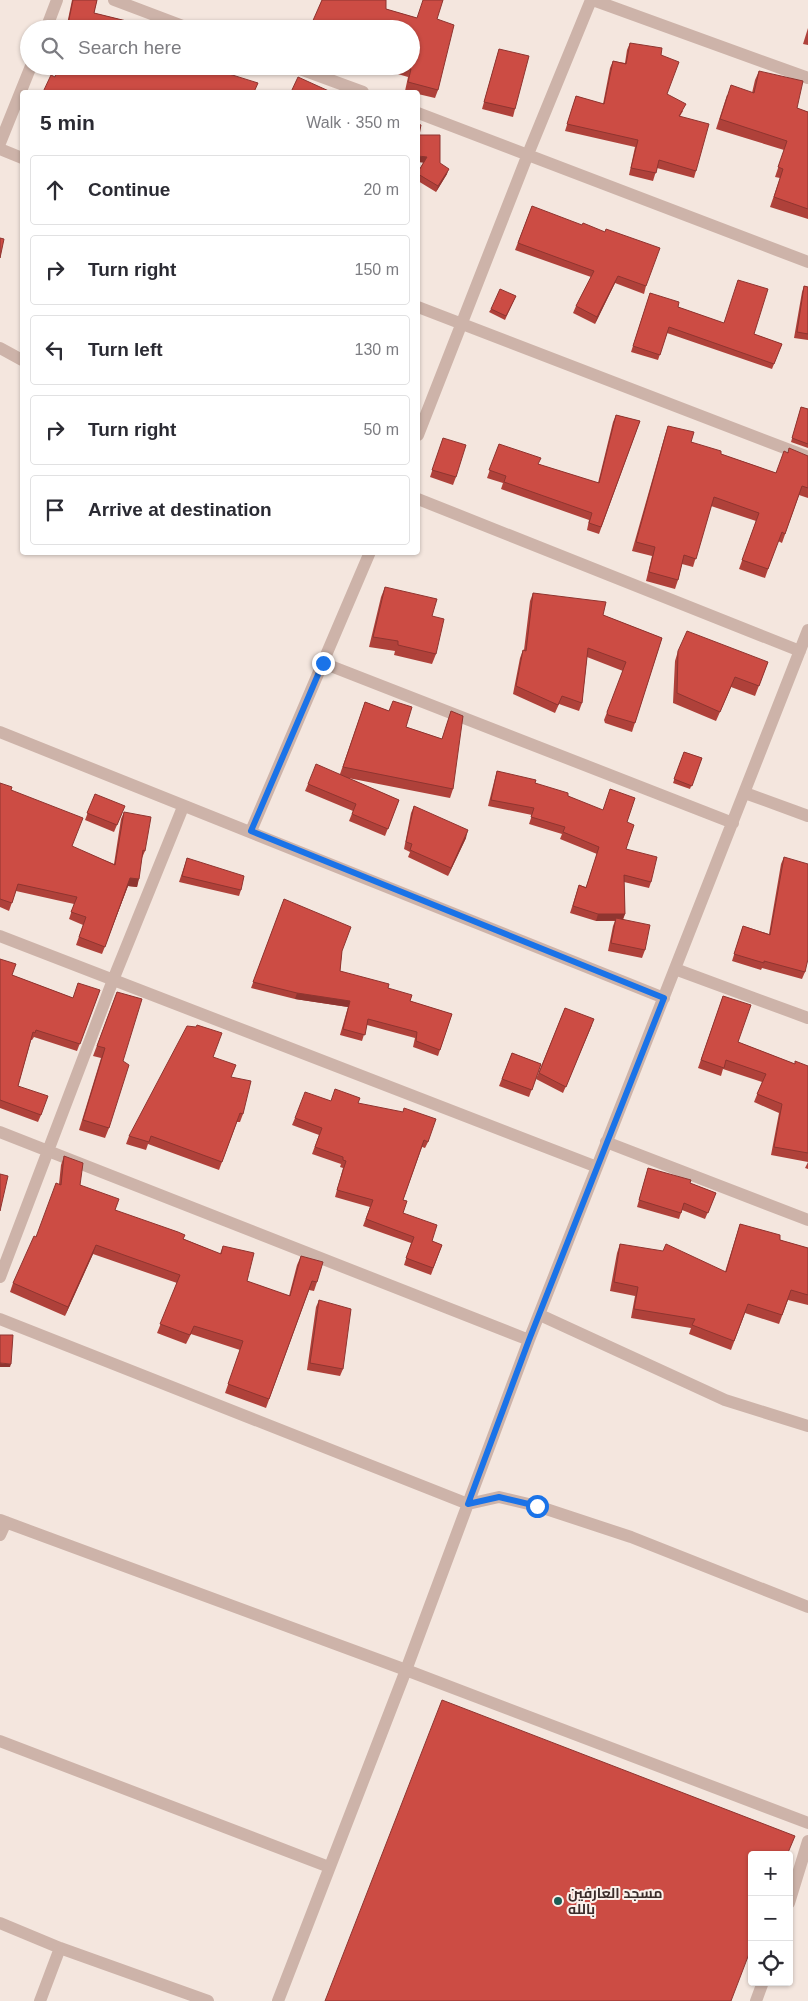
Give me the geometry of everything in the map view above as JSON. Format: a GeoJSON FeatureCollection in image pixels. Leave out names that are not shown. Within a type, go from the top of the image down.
{"type":"FeatureCollection","features":[{"type":"Feature","properties":{"kind":"street"},"geometry":{"type":"LineString","coordinates":[[49,20],[57,0]]}},
{"type":"Feature","properties":{"kind":"street"},"geometry":{"type":"LineString","coordinates":[[114,0],[167,20]]}},
{"type":"Feature","properties":{"kind":"street"},"geometry":{"type":"LineString","coordinates":[[420,430],[528,154],[592,0],[808,78]]}},
{"type":"Feature","properties":{"kind":"street"},"geometry":{"type":"LineString","coordinates":[[21,90],[27,75]]}},
{"type":"Feature","properties":{"kind":"street"},"geometry":{"type":"LineString","coordinates":[[317,75],[358,90]]}},
{"type":"Feature","properties":{"kind":"street"},"geometry":{"type":"LineString","coordinates":[[0,143],[20,93]]}},
{"type":"Feature","properties":{"kind":"street"},"geometry":{"type":"LineString","coordinates":[[420,114],[808,262]]}},
{"type":"Feature","properties":{"kind":"street"},"geometry":{"type":"LineString","coordinates":[[0,149],[20,157]]}},
{"type":"Feature","properties":{"kind":"street"},"geometry":{"type":"LineString","coordinates":[[420,308],[808,457]]}},
{"type":"Feature","properties":{"kind":"street"},"geometry":{"type":"LineString","coordinates":[[0,348],[20,359]]}},
{"type":"Feature","properties":{"kind":"street"},"geometry":{"type":"LineString","coordinates":[[420,500],[800,651]]}},
{"type":"Feature","properties":{"kind":"street"},"geometry":{"type":"LineString","coordinates":[[251,831],[369,555]]}},
{"type":"Feature","properties":{"kind":"street"},"geometry":{"type":"LineString","coordinates":[[278,2001],[406,1670],[529,1340],[746,793],[808,630]]}},
{"type":"Feature","properties":{"kind":"street"},"geometry":{"type":"LineString","coordinates":[[323,663],[733,823]]}},
{"type":"Feature","properties":{"kind":"street"},"geometry":{"type":"LineString","coordinates":[[0,732],[183,807],[251,831],[664,998]]}},
{"type":"Feature","properties":{"kind":"street"},"geometry":{"type":"LineString","coordinates":[[746,793],[808,816]]}},
{"type":"Feature","properties":{"kind":"street"},"geometry":{"type":"LineString","coordinates":[[0,1277],[113,980],[183,807]]}},
{"type":"Feature","properties":{"kind":"street"},"geometry":{"type":"LineString","coordinates":[[0,936],[598,1167]]}},
{"type":"Feature","properties":{"kind":"street"},"geometry":{"type":"LineString","coordinates":[[675,969],[808,1018]]}},
{"type":"Feature","properties":{"kind":"street"},"geometry":{"type":"LineString","coordinates":[[0,1132],[529,1340]]}},
{"type":"Feature","properties":{"kind":"street"},"geometry":{"type":"LineString","coordinates":[[606,1142],[808,1220]]}},
{"type":"Feature","properties":{"kind":"street"},"geometry":{"type":"LineString","coordinates":[[540,1314],[725,1400],[808,1426]]}},
{"type":"Feature","properties":{"kind":"street"},"geometry":{"type":"LineString","coordinates":[[0,1319],[468,1504],[499,1497],[537,1506],[631,1537],[808,1607]]}},
{"type":"Feature","properties":{"kind":"street"},"geometry":{"type":"LineString","coordinates":[[0,1535],[3,1521],[406,1670],[808,1823]]}},
{"type":"Feature","properties":{"kind":"street"},"geometry":{"type":"LineString","coordinates":[[0,1741],[329,1867]]}},
{"type":"Feature","properties":{"kind":"street"},"geometry":{"type":"LineString","coordinates":[[791,1896],[808,1842]]}},
{"type":"Feature","properties":{"kind":"street"},"geometry":{"type":"LineString","coordinates":[[0,1923],[60,1948],[208,2001]]}},
{"type":"Feature","properties":{"kind":"street"},"geometry":{"type":"LineString","coordinates":[[40,2001],[60,1948]]}},
{"type":"Feature","properties":{"kind":"street"},"geometry":{"type":"LineString","coordinates":[[756,2001],[762,1986]]}},
{"type":"Feature","properties":{"kind":"building"},"geometry":{"type":"Polygon","coordinates":[[[73,0],[97,0],[94,13],[122,20],[69,20],[73,0]]]}},
{"type":"Feature","properties":{"kind":"building"},"geometry":{"type":"Polygon","coordinates":[[[322,0],[386,0],[386,9],[417,18],[423,0],[443,0],[437,19],[454,25],[438,90],[408,82],[410,75],[420,75],[420,20],[313,20],[322,0]]]}},
{"type":"Feature","properties":{"kind":"building"},"geometry":{"type":"Polygon","coordinates":[[[630,43],[662,48],[661,55],[679,62],[667,94],[686,104],[679,116],[709,124],[696,171],[659,160],[656,173],[631,168],[638,140],[567,124],[576,96],[604,104],[613,61],[626,64],[630,43]]]}},
{"type":"Feature","properties":{"kind":"building"},"geometry":{"type":"Polygon","coordinates":[[[499,49],[529,56],[515,109],[484,102],[499,49]]]}},
{"type":"Feature","properties":{"kind":"building"},"geometry":{"type":"Polygon","coordinates":[[[759,71],[803,81],[797,108],[808,112],[808,209],[774,197],[783,169],[778,167],[787,141],[720,119],[731,85],[754,93],[759,71]]]}},
{"type":"Feature","properties":{"kind":"building"},"geometry":{"type":"Polygon","coordinates":[[[51,75],[55,77],[56,75],[232,75],[258,83],[255,90],[44,90],[51,75]]]}},
{"type":"Feature","properties":{"kind":"building"},"geometry":{"type":"Polygon","coordinates":[[[298,77],[327,90],[292,90],[298,77]]]}},
{"type":"Feature","properties":{"kind":"building"},"geometry":{"type":"Polygon","coordinates":[[[420,135],[440,135],[440,163],[449,169],[438,186],[420,175],[420,169],[427,157],[420,156],[420,135]]]}},
{"type":"Feature","properties":{"kind":"building"},"geometry":{"type":"Polygon","coordinates":[[[532,206],[582,225],[583,223],[605,232],[606,229],[660,248],[646,286],[618,276],[597,317],[576,306],[594,271],[518,243],[532,206]]]}},
{"type":"Feature","properties":{"kind":"building"},"geometry":{"type":"Polygon","coordinates":[[[0,238],[4,239],[0,258],[0,238]]]}},
{"type":"Feature","properties":{"kind":"building"},"geometry":{"type":"Polygon","coordinates":[[[738,280],[768,289],[754,334],[782,344],[774,364],[669,327],[660,355],[633,346],[650,293],[679,302],[678,307],[724,323],[738,280]]]}},
{"type":"Feature","properties":{"kind":"building"},"geometry":{"type":"Polygon","coordinates":[[[804,286],[808,287],[808,334],[797,332],[804,286]]]}},
{"type":"Feature","properties":{"kind":"building"},"geometry":{"type":"Polygon","coordinates":[[[500,289],[516,296],[506,316],[491,309],[500,289]]]}},
{"type":"Feature","properties":{"kind":"building"},"geometry":{"type":"Polygon","coordinates":[[[801,407],[808,409],[808,444],[792,438],[801,407]]]}},
{"type":"Feature","properties":{"kind":"building"},"geometry":{"type":"Polygon","coordinates":[[[616,415],[640,421],[601,527],[589,523],[592,513],[504,482],[506,476],[489,470],[499,444],[541,458],[538,464],[599,483],[616,415]]]}},
{"type":"Feature","properties":{"kind":"building"},"geometry":{"type":"Polygon","coordinates":[[[668,426],[694,432],[691,442],[721,451],[721,454],[776,473],[784,451],[788,453],[789,448],[808,456],[808,488],[802,486],[785,534],[782,532],[768,569],[742,560],[759,513],[714,497],[696,559],[684,555],[678,580],[649,572],[655,547],[636,542],[668,426]]]}},
{"type":"Feature","properties":{"kind":"building"},"geometry":{"type":"Polygon","coordinates":[[[443,438],[466,445],[456,477],[432,470],[443,438]]]}},
{"type":"Feature","properties":{"kind":"building"},"geometry":{"type":"Polygon","coordinates":[[[385,587],[437,599],[432,616],[444,619],[436,654],[398,645],[398,641],[373,637],[385,587]]]}},
{"type":"Feature","properties":{"kind":"building"},"geometry":{"type":"Polygon","coordinates":[[[533,593],[606,602],[603,615],[662,638],[635,723],[608,715],[607,712],[626,662],[588,648],[582,703],[562,696],[558,705],[516,686],[523,650],[526,651],[533,593]]]}},
{"type":"Feature","properties":{"kind":"building"},"geometry":{"type":"Polygon","coordinates":[[[687,631],[768,662],[759,686],[735,677],[720,712],[677,693],[678,651],[687,631]]]}},
{"type":"Feature","properties":{"kind":"building"},"geometry":{"type":"Polygon","coordinates":[[[393,701],[412,707],[406,727],[442,739],[451,711],[463,716],[453,789],[343,767],[365,702],[389,711],[393,701]]]}},
{"type":"Feature","properties":{"kind":"building"},"geometry":{"type":"Polygon","coordinates":[[[684,752],[702,758],[692,786],[674,779],[684,752]]]}},
{"type":"Feature","properties":{"kind":"building"},"geometry":{"type":"Polygon","coordinates":[[[316,764],[399,800],[388,829],[352,814],[356,804],[308,784],[316,764]]]}},
{"type":"Feature","properties":{"kind":"building"},"geometry":{"type":"Polygon","coordinates":[[[497,771],[536,780],[535,783],[568,793],[568,796],[603,810],[610,789],[635,798],[627,822],[634,825],[626,849],[657,857],[651,882],[624,875],[625,914],[598,914],[573,906],[579,885],[586,888],[599,847],[563,832],[565,827],[531,817],[534,808],[491,800],[497,771]]]}},
{"type":"Feature","properties":{"kind":"building"},"geometry":{"type":"Polygon","coordinates":[[[0,783],[12,787],[11,790],[83,818],[72,846],[115,865],[124,812],[151,817],[145,851],[143,850],[139,879],[130,878],[105,947],[79,937],[86,917],[71,912],[77,897],[18,884],[12,903],[0,899],[0,783]]]}},
{"type":"Feature","properties":{"kind":"building"},"geometry":{"type":"Polygon","coordinates":[[[95,794],[125,806],[117,825],[87,813],[95,794]]]}},
{"type":"Feature","properties":{"kind":"building"},"geometry":{"type":"Polygon","coordinates":[[[414,806],[468,830],[451,868],[410,850],[412,844],[406,842],[414,806]]]}},
{"type":"Feature","properties":{"kind":"building"},"geometry":{"type":"Polygon","coordinates":[[[784,857],[808,864],[808,959],[805,972],[734,954],[743,926],[770,935],[784,857]]]}},
{"type":"Feature","properties":{"kind":"building"},"geometry":{"type":"Polygon","coordinates":[[[187,858],[244,876],[241,890],[182,876],[187,858]]]}},
{"type":"Feature","properties":{"kind":"building"},"geometry":{"type":"Polygon","coordinates":[[[284,899],[351,927],[342,951],[340,971],[389,984],[388,988],[412,995],[410,1001],[452,1014],[440,1050],[416,1041],[417,1032],[368,1019],[365,1035],[343,1029],[350,1001],[297,993],[253,982],[284,899]]]}},
{"type":"Feature","properties":{"kind":"building"},"geometry":{"type":"Polygon","coordinates":[[[616,918],[650,925],[645,950],[611,943],[616,918]]]}},
{"type":"Feature","properties":{"kind":"building"},"geometry":{"type":"Polygon","coordinates":[[[0,959],[16,964],[12,975],[73,998],[78,983],[100,990],[80,1044],[36,1030],[35,1033],[33,1032],[18,1086],[48,1096],[41,1115],[0,1100],[0,959]]]}},
{"type":"Feature","properties":{"kind":"building"},"geometry":{"type":"Polygon","coordinates":[[[117,992],[142,999],[123,1061],[129,1065],[109,1128],[83,1120],[105,1048],[97,1046],[117,992]]]}},
{"type":"Feature","properties":{"kind":"building"},"geometry":{"type":"Polygon","coordinates":[[[723,996],[751,1005],[738,1042],[795,1064],[795,1061],[808,1066],[808,1153],[774,1147],[782,1104],[757,1094],[766,1074],[726,1060],[724,1068],[701,1060],[723,996]]]}},
{"type":"Feature","properties":{"kind":"building"},"geometry":{"type":"Polygon","coordinates":[[[565,1008],[594,1019],[566,1087],[539,1073],[565,1008]]]}},
{"type":"Feature","properties":{"kind":"building"},"geometry":{"type":"Polygon","coordinates":[[[197,1025],[222,1033],[213,1057],[236,1065],[231,1077],[251,1081],[243,1114],[240,1113],[222,1162],[151,1136],[149,1142],[129,1136],[187,1026],[196,1027],[197,1025]]]}},
{"type":"Feature","properties":{"kind":"building"},"geometry":{"type":"Polygon","coordinates":[[[512,1053],[541,1064],[532,1090],[502,1079],[512,1053]]]}},
{"type":"Feature","properties":{"kind":"building"},"geometry":{"type":"Polygon","coordinates":[[[335,1089],[360,1098],[358,1103],[403,1112],[404,1108],[436,1119],[428,1142],[424,1140],[403,1200],[407,1201],[403,1213],[437,1225],[432,1241],[442,1245],[433,1268],[406,1258],[414,1237],[366,1219],[373,1200],[337,1190],[346,1161],[343,1160],[343,1157],[315,1147],[322,1128],[295,1118],[305,1092],[331,1101],[335,1089]]]}},
{"type":"Feature","properties":{"kind":"building"},"geometry":{"type":"Polygon","coordinates":[[[64,1156],[83,1163],[80,1185],[119,1199],[115,1210],[178,1232],[185,1235],[183,1239],[221,1254],[223,1246],[254,1253],[247,1281],[290,1296],[301,1256],[323,1262],[317,1282],[312,1281],[269,1399],[228,1384],[243,1341],[194,1326],[190,1335],[160,1324],[180,1275],[96,1245],[68,1307],[13,1283],[34,1236],[36,1237],[56,1183],[61,1185],[64,1156]]]}},
{"type":"Feature","properties":{"kind":"building"},"geometry":{"type":"Polygon","coordinates":[[[648,1168],[691,1180],[690,1183],[716,1193],[708,1213],[684,1203],[681,1213],[639,1200],[648,1168]]]}},
{"type":"Feature","properties":{"kind":"building"},"geometry":{"type":"Polygon","coordinates":[[[0,1174],[8,1176],[0,1211],[0,1174]]]}},
{"type":"Feature","properties":{"kind":"building"},"geometry":{"type":"Polygon","coordinates":[[[740,1224],[780,1235],[780,1240],[808,1248],[808,1295],[791,1290],[782,1315],[748,1304],[734,1341],[692,1325],[695,1319],[634,1309],[638,1287],[614,1282],[620,1244],[663,1251],[666,1244],[726,1272],[740,1224]]]}},
{"type":"Feature","properties":{"kind":"building"},"geometry":{"type":"Polygon","coordinates":[[[319,1300],[351,1309],[343,1369],[310,1363],[319,1300]]]}},
{"type":"Feature","properties":{"kind":"building"},"geometry":{"type":"Polygon","coordinates":[[[0,1335],[13,1335],[11,1364],[0,1363],[0,1335]]]}},
{"type":"Feature","properties":{"kind":"building","name":"مسجد العارفين بالله"},"geometry":{"type":"Polygon","coordinates":[[[442,1700],[795,1836],[789,1851],[748,1851],[748,1956],[731,2001],[325,2001],[442,1700]]]}},
{"type":"Feature","properties":{"kind":"place","name":"مسجد العارفين بالله"},"geometry":{"type":"Point","coordinates":[558,1901]}},
{"type":"Feature","properties":{"kind":"route"},"geometry":{"type":"LineString","coordinates":[[323,663],[251,831],[664,998],[529,1340],[468,1504],[499,1497],[537,1506]]}}]}
